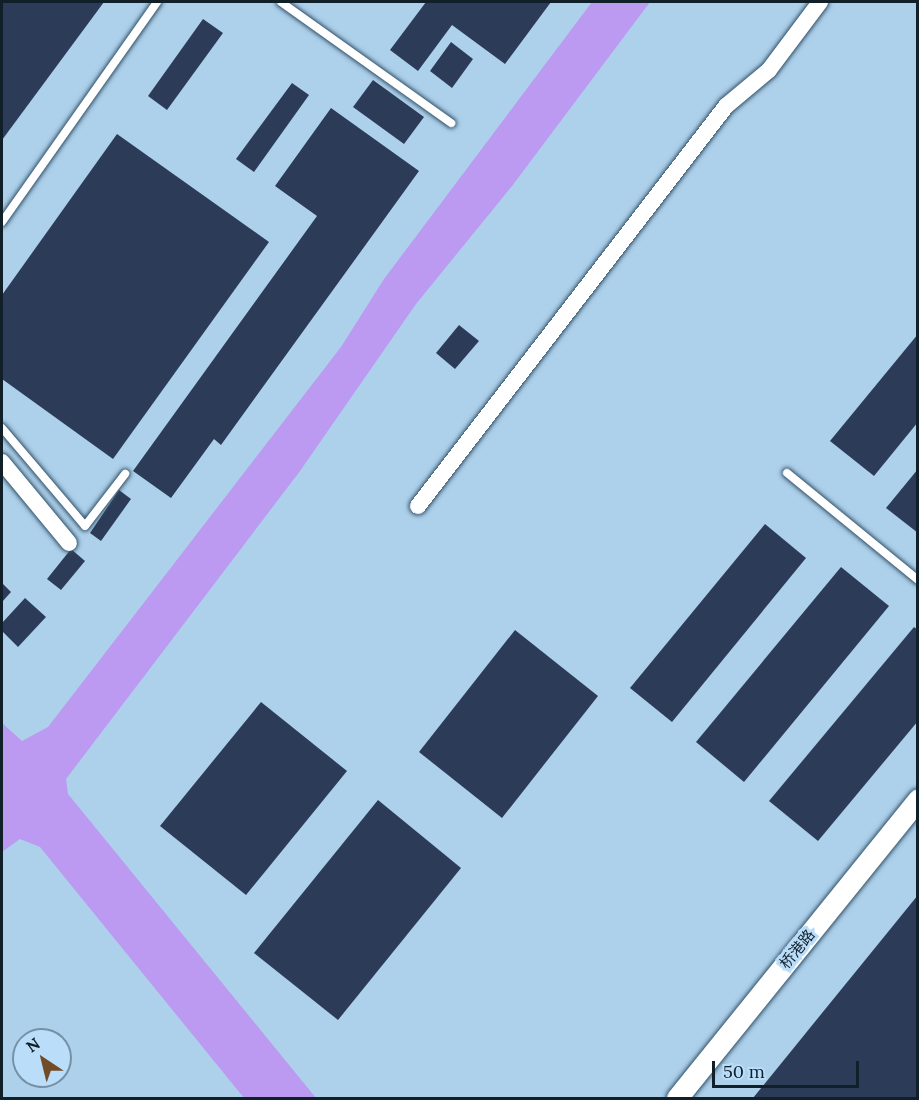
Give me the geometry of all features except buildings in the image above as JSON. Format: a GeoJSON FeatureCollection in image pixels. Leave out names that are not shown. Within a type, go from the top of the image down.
{"type":"FeatureCollection","features":[{"type":"Feature","properties":{"kind":"street"},"geometry":{"type":"LineString","coordinates":[[418,506],[726,106],[769,70],[820,2]]}},
{"type":"Feature","properties":{"kind":"street"},"geometry":{"type":"LineString","coordinates":[[2,462],[69,543]]}},
{"type":"Feature","properties":{"kind":"street","name":"桥港路"},"geometry":{"type":"LineString","coordinates":[[677,1098],[918,799]]}},
{"type":"Feature","properties":{"kind":"lane"},"geometry":{"type":"LineString","coordinates":[[2,222],[156,2]]}},
{"type":"Feature","properties":{"kind":"lane"},"geometry":{"type":"LineString","coordinates":[[281,2],[451,123]]}},
{"type":"Feature","properties":{"kind":"lane"},"geometry":{"type":"LineString","coordinates":[[2,428],[85,526],[124,474]]}},
{"type":"Feature","properties":{"kind":"lane"},"geometry":{"type":"LineString","coordinates":[[787,473],[918,580]]}},
{"type":"Feature","properties":{"kind":"shaded area"},"geometry":{"type":"Polygon","coordinates":[[[592,2],[650,2],[512,186],[416,304],[300,471],[66,779],[68,794],[316,1098],[244,1098],[40,847],[20,839],[2,852],[2,723],[22,741],[48,727],[341,347],[384,279],[592,2]]]}}]}
